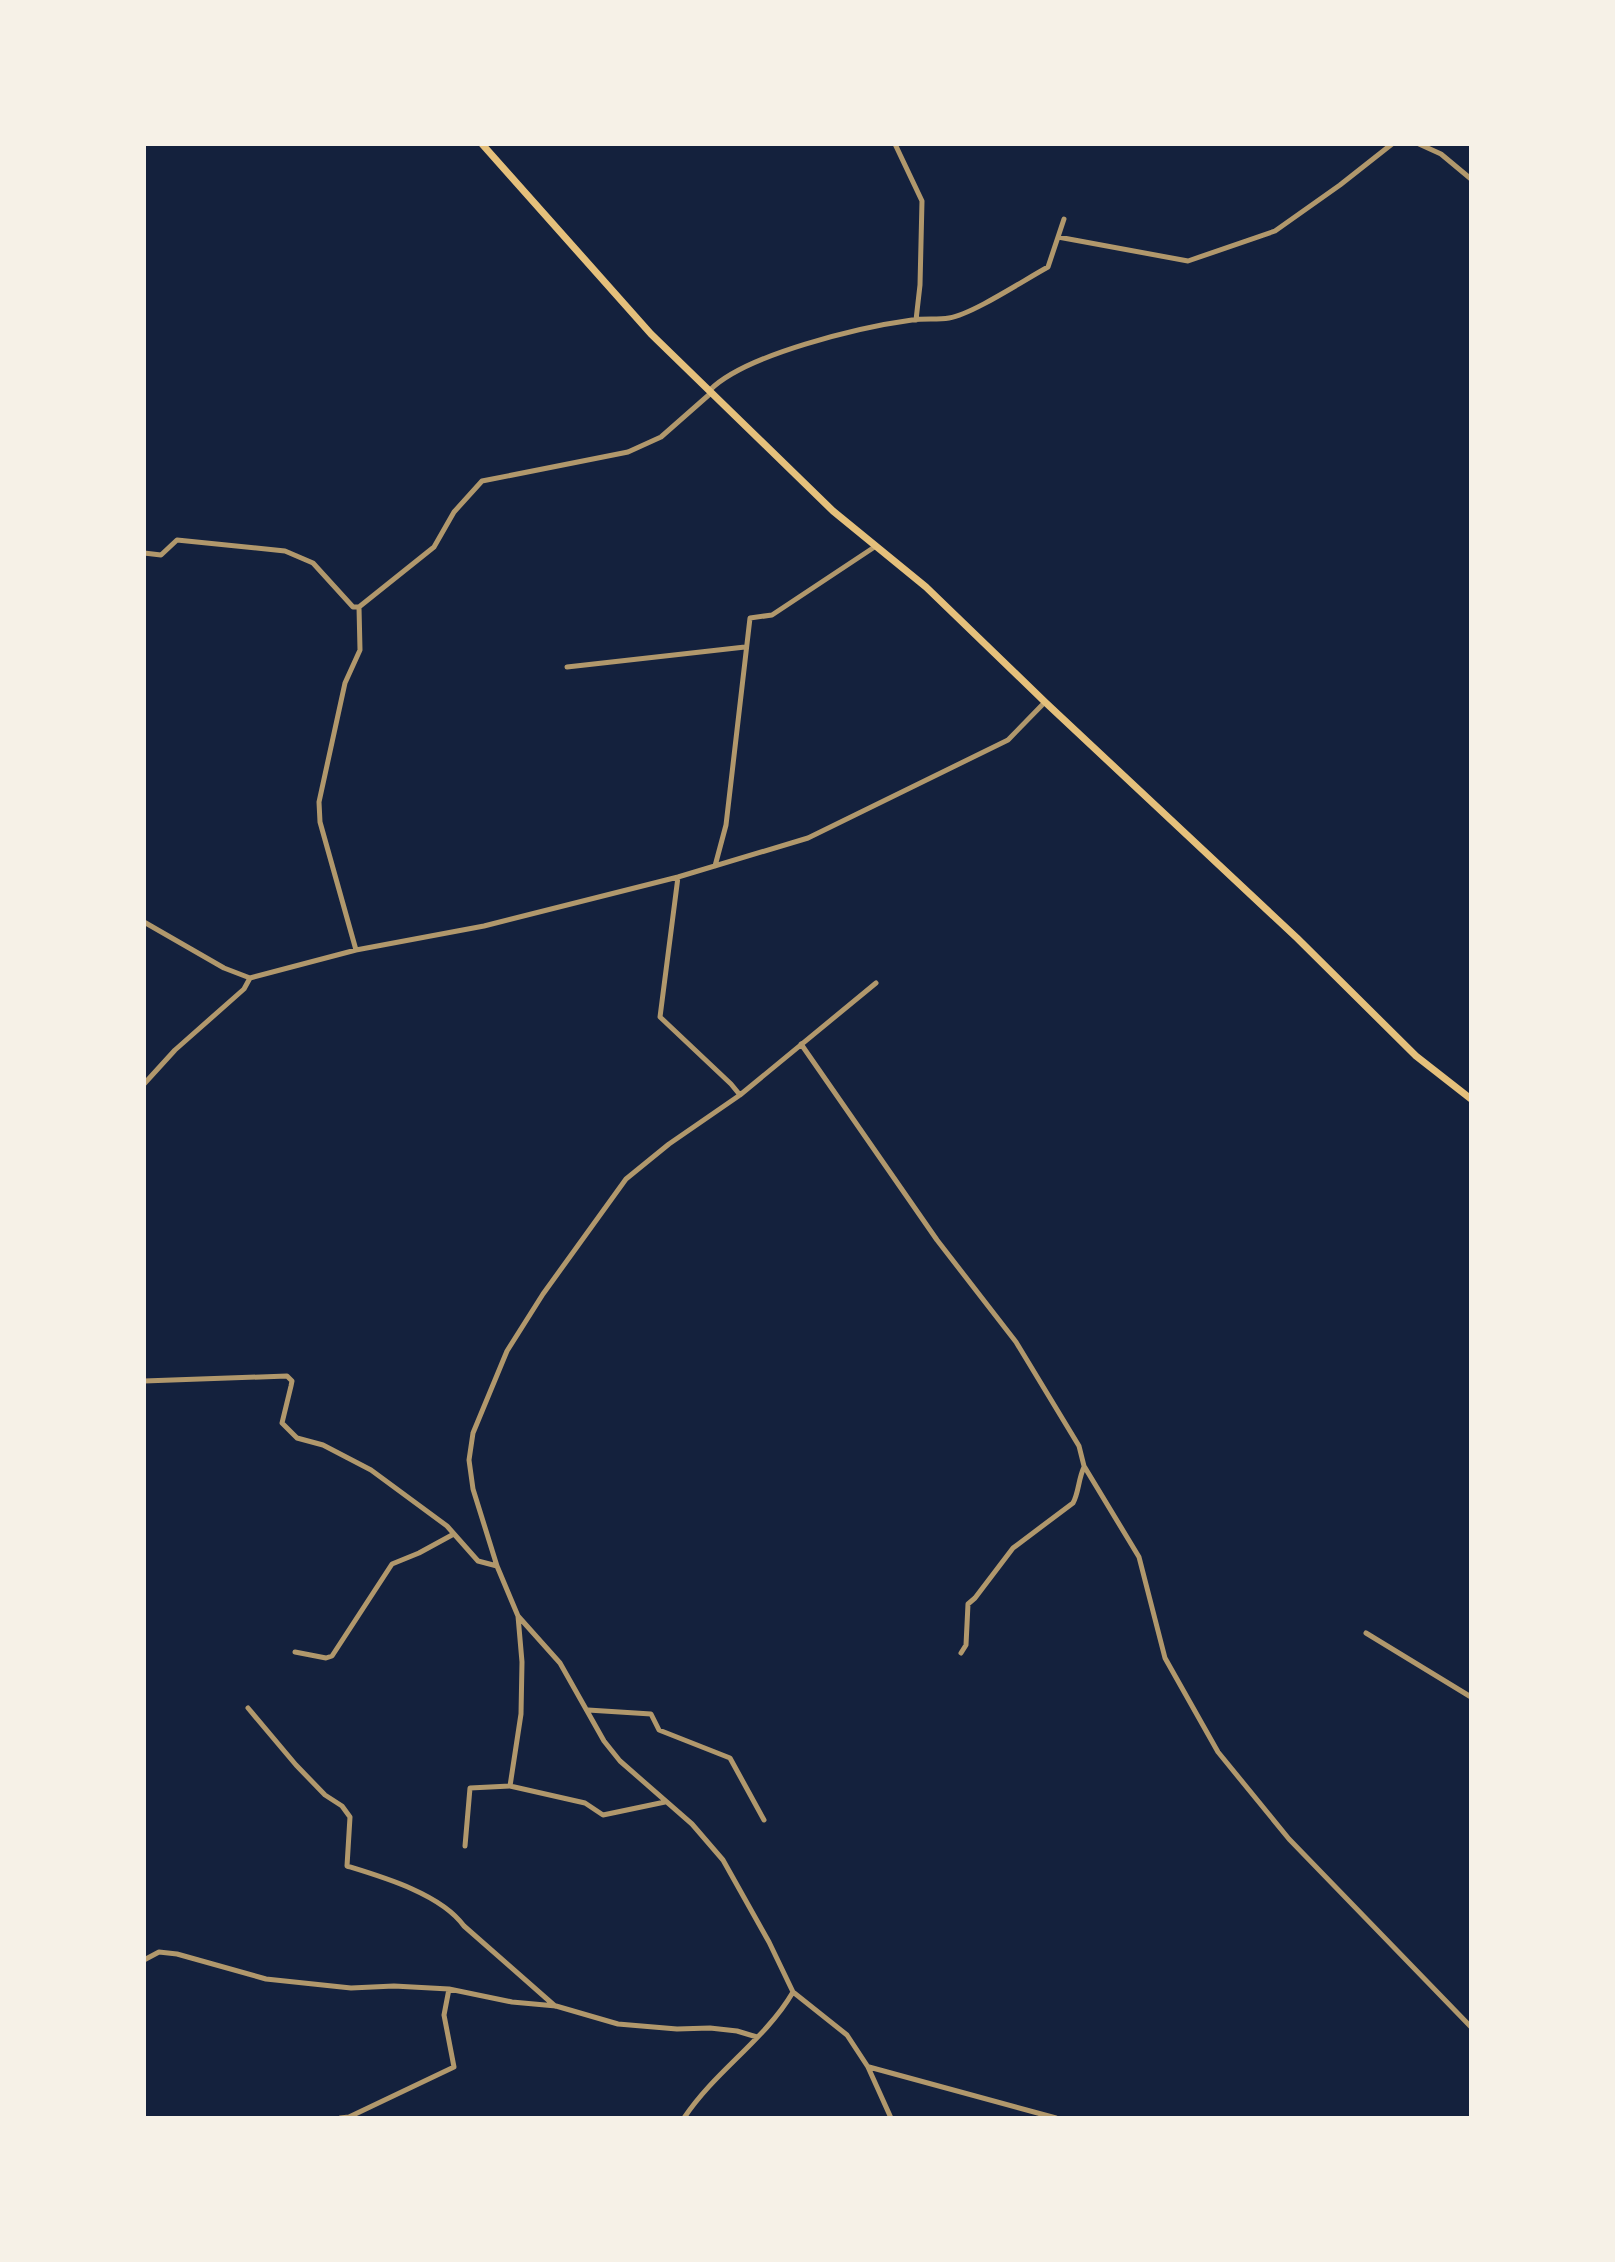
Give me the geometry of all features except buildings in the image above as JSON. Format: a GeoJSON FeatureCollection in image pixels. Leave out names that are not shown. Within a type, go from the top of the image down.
{"type":"FeatureCollection","features":[{"type":"Feature","properties":{"kind":"main road"},"geometry":{"type":"LineString","coordinates":[[482,144],[651,334],[833,511],[926,587],[1416,1056],[1471,1099]]}},
{"type":"Feature","properties":{"kind":"street"},"geometry":{"type":"LineString","coordinates":[[895,144],[922,201],[916,320]]}},
{"type":"Feature","properties":{"kind":"street"},"geometry":{"type":"LineString","coordinates":[[1058,237],[1188,261],[1275,231],[1392,144]]}},
{"type":"Feature","properties":{"kind":"street"},"geometry":{"type":"LineString","coordinates":[[1419,144],[1441,154],[1471,179]]}},
{"type":"Feature","properties":{"kind":"street"},"geometry":{"type":"LineString","coordinates":[[144,553],[161,555],[177,540],[285,551],[313,563],[353,607],[359,607],[434,547],[454,512],[482,481],[628,452],[661,437],[722,378],[847,331],[951,318],[974,309],[1048,267],[1064,219]]}},
{"type":"Feature","properties":{"kind":"street"},"geometry":{"type":"LineString","coordinates":[[715,866],[726,825],[750,618],[772,615],[876,546]]}},
{"type":"Feature","properties":{"kind":"street"},"geometry":{"type":"LineString","coordinates":[[356,950],[320,822],[319,802],[345,683],[360,650],[359,607]]}},
{"type":"Feature","properties":{"kind":"street"},"geometry":{"type":"LineString","coordinates":[[567,667],[745,647]]}},
{"type":"Feature","properties":{"kind":"street"},"geometry":{"type":"LineString","coordinates":[[144,922],[224,968],[250,978],[356,950],[484,926],[678,877],[808,838],[1008,740],[1045,702]]}},
{"type":"Feature","properties":{"kind":"street"},"geometry":{"type":"LineString","coordinates":[[678,877],[660,1017],[740,1095]]}},
{"type":"Feature","properties":{"kind":"street"},"geometry":{"type":"LineString","coordinates":[[144,1084],[175,1050],[244,989],[250,978]]}},
{"type":"Feature","properties":{"kind":"street"},"geometry":{"type":"LineString","coordinates":[[510,1786],[521,1714],[522,1662],[518,1616],[497,1566],[473,1489],[469,1460],[473,1433],[507,1351],[543,1294],[626,1179],[669,1144],[740,1095],[876,983]]}},
{"type":"Feature","properties":{"kind":"street"},"geometry":{"type":"LineString","coordinates":[[801,1044],[937,1240],[1016,1342],[1079,1446],[1084,1466],[1139,1557],[1165,1658],[1218,1752],[1289,1839],[1471,2027]]}},
{"type":"Feature","properties":{"kind":"street"},"geometry":{"type":"LineString","coordinates":[[144,1381],[287,1376],[292,1381],[282,1423],[297,1438],[323,1445],[375,1473],[447,1526],[478,1561],[497,1566]]}},
{"type":"Feature","properties":{"kind":"street"},"geometry":{"type":"LineString","coordinates":[[961,1653],[966,1645],[968,1604],[1013,1548],[1073,1503],[1084,1466]]}},
{"type":"Feature","properties":{"kind":"street"},"geometry":{"type":"LineString","coordinates":[[295,1652],[326,1658],[332,1656],[392,1564],[452,1535]]}},
{"type":"Feature","properties":{"kind":"street"},"geometry":{"type":"LineString","coordinates":[[518,1616],[560,1663],[620,1761],[692,1824],[723,1860],[793,1992],[847,2035],[868,2067],[891,2118]]}},
{"type":"Feature","properties":{"kind":"street"},"geometry":{"type":"LineString","coordinates":[[1366,1633],[1471,1697]]}},
{"type":"Feature","properties":{"kind":"street"},"geometry":{"type":"LineString","coordinates":[[248,1708],[296,1765],[350,1817],[347,1866],[417,1892],[455,1914],[464,1926],[556,2006]]}},
{"type":"Feature","properties":{"kind":"street"},"geometry":{"type":"LineString","coordinates":[[587,1710],[651,1714],[659,1730],[730,1758],[764,1820]]}},
{"type":"Feature","properties":{"kind":"street"},"geometry":{"type":"LineString","coordinates":[[465,1846],[470,1788],[510,1786],[585,1803],[603,1815],[665,1802]]}},
{"type":"Feature","properties":{"kind":"street"},"geometry":{"type":"LineString","coordinates":[[144,1960],[159,1952],[177,1954],[266,1979],[351,1988],[394,1986],[449,1989],[512,2002],[556,2006],[618,2024],[737,2031],[757,2037]]}},
{"type":"Feature","properties":{"kind":"street"},"geometry":{"type":"LineString","coordinates":[[340,2118],[349,2117],[454,2067],[444,2015],[449,1989]]}},
{"type":"Feature","properties":{"kind":"street"},"geometry":{"type":"LineString","coordinates":[[684,2118],[719,2073],[779,2015],[793,1992]]}},
{"type":"Feature","properties":{"kind":"street"},"geometry":{"type":"LineString","coordinates":[[868,2067],[1056,2118]]}}]}
